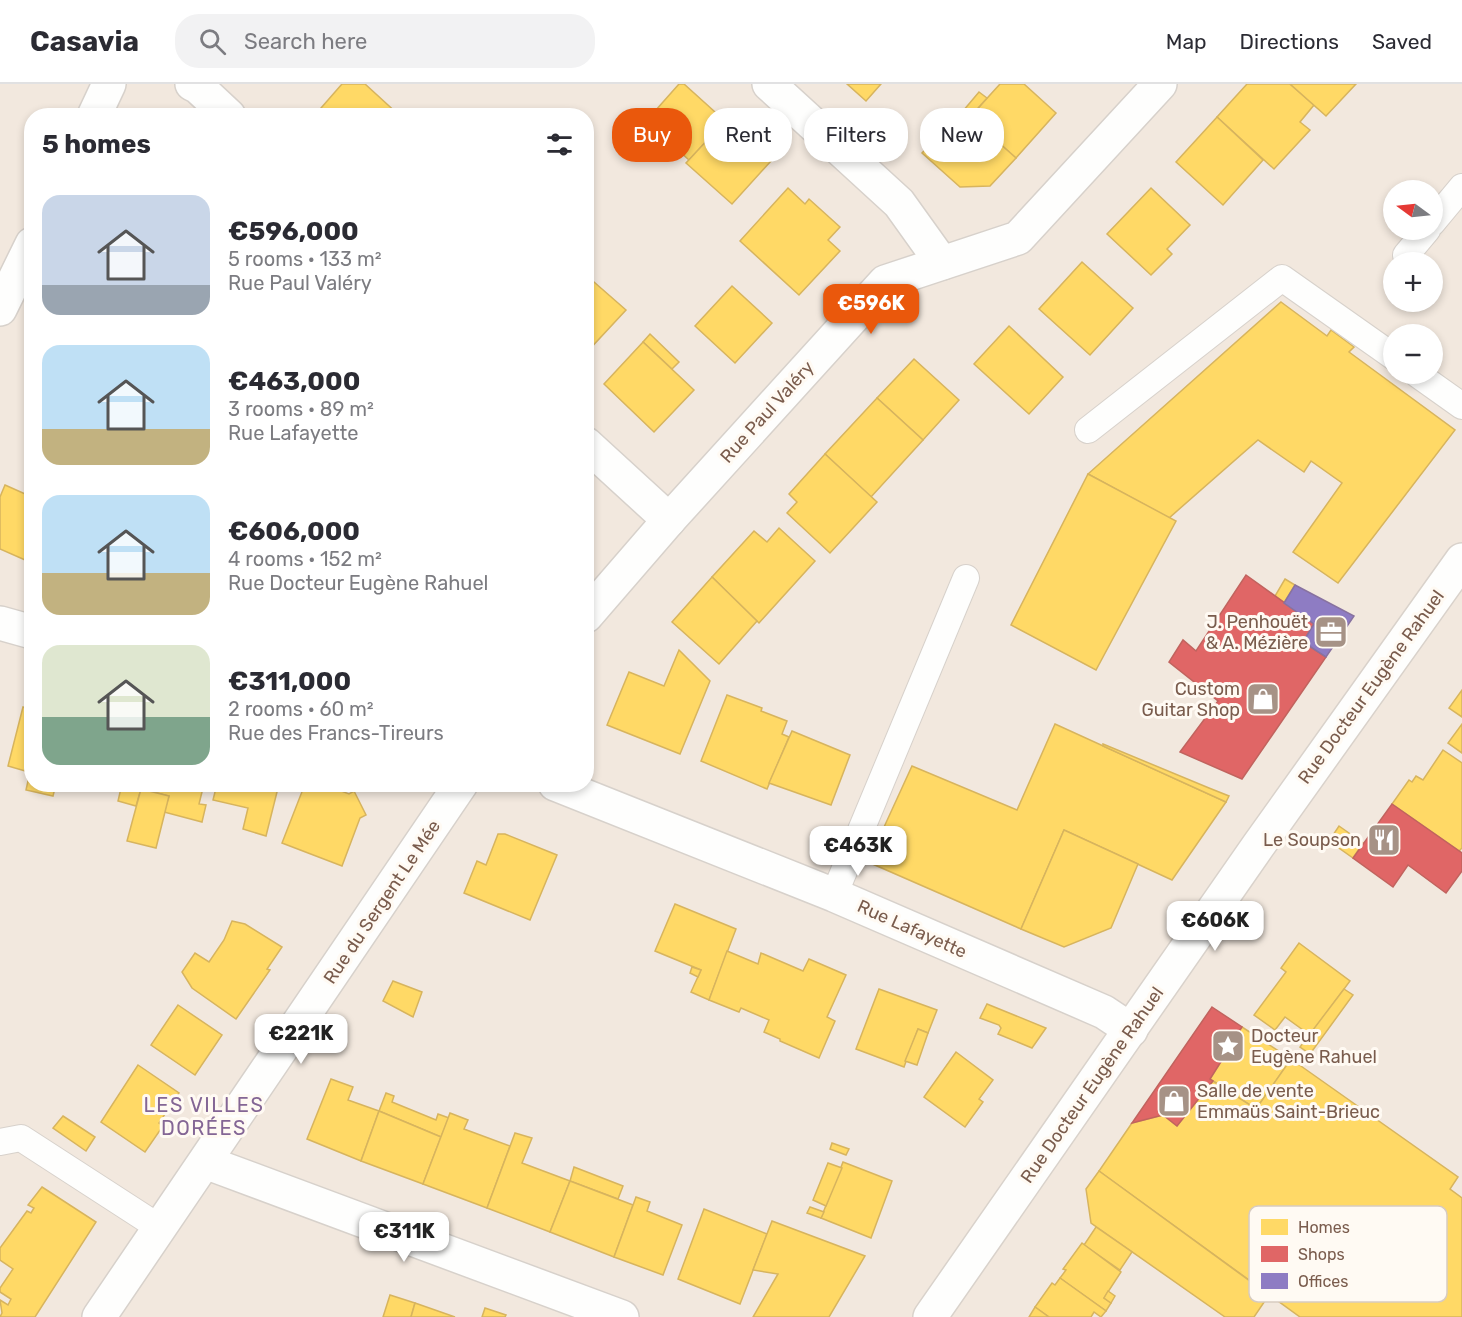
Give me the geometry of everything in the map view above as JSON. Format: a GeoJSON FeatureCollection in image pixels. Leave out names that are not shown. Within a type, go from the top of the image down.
{"type":"FeatureCollection","features":[{"type":"Feature","properties":{"kind":"street"},"geometry":{"type":"LineString","coordinates":[[98,108],[109,84]]}},
{"type":"Feature","properties":{"kind":"street"},"geometry":{"type":"LineString","coordinates":[[192,84],[220,108]]}},
{"type":"Feature","properties":{"kind":"street"},"geometry":{"type":"LineString","coordinates":[[769,84],[899,203],[942,263]]}},
{"type":"Feature","properties":{"kind":"street","name":"Rue Paul Valéry"},"geometry":{"type":"LineString","coordinates":[[594,607],[669,520],[885,282],[1018,238],[1160,84]]}},
{"type":"Feature","properties":{"kind":"street"},"geometry":{"type":"LineString","coordinates":[[0,309],[24,260]]}},
{"type":"Feature","properties":{"kind":"street"},"geometry":{"type":"LineString","coordinates":[[594,451],[669,520]]}},
{"type":"Feature","properties":{"kind":"street","name":"Rue Docteur Eugène Rahuel"},"geometry":{"type":"LineString","coordinates":[[930,1317],[1363,697],[1462,560]]}},
{"type":"Feature","properties":{"kind":"street"},"geometry":{"type":"LineString","coordinates":[[0,623],[24,630]]}},
{"type":"Feature","properties":{"kind":"street","name":"Rue du Sergent Le Mée"},"geometry":{"type":"LineString","coordinates":[[99,1317],[456,792]]}},
{"type":"Feature","properties":{"kind":"street","name":"Rue Lafayette"},"geometry":{"type":"LineString","coordinates":[[575,792],[834,895],[1104,1012],[1131,1030]]}},
{"type":"Feature","properties":{"kind":"street"},"geometry":{"type":"LineString","coordinates":[[205,1162],[622,1317]]}},
{"type":"Feature","properties":{"kind":"lane"},"geometry":{"type":"LineString","coordinates":[[1443,210],[1462,187]]}},
{"type":"Feature","properties":{"kind":"lane"},"geometry":{"type":"LineString","coordinates":[[1409,252],[1419,240]]}},
{"type":"Feature","properties":{"kind":"lane"},"geometry":{"type":"LineString","coordinates":[[1088,430],[1282,278],[1383,349]]}},
{"type":"Feature","properties":{"kind":"lane"},"geometry":{"type":"LineString","coordinates":[[1431,384],[1462,406]]}},
{"type":"Feature","properties":{"kind":"lane"},"geometry":{"type":"LineString","coordinates":[[834,895],[966,578]]}},
{"type":"Feature","properties":{"kind":"lane"},"geometry":{"type":"LineString","coordinates":[[0,1142],[21,1138],[160,1228]]}},
{"type":"Feature","properties":{"kind":"shaded area"},"geometry":{"type":"Polygon","coordinates":[[[0,84],[1462,84],[1462,1317],[0,1317],[0,84]]]}},
{"type":"Feature","properties":{"kind":"building: Homes"},"geometry":{"type":"Polygon","coordinates":[[[342,84],[365,84],[391,108],[321,108],[342,84]]]}},
{"type":"Feature","properties":{"kind":"building: Homes"},"geometry":{"type":"Polygon","coordinates":[[[679,84],[684,84],[711,108],[704,108],[704,144],[692,157],[692,108],[658,108],[679,84]]]}},
{"type":"Feature","properties":{"kind":"building: Homes"},"geometry":{"type":"Polygon","coordinates":[[[847,84],[881,84],[866,101],[847,84]]]}},
{"type":"Feature","properties":{"kind":"building: Homes"},"geometry":{"type":"Polygon","coordinates":[[[1000,84],[1024,84],[1056,113],[1016,158],[1004,147],[1004,108],[978,108],[1000,84]]]}},
{"type":"Feature","properties":{"kind":"building: Homes"},"geometry":{"type":"Polygon","coordinates":[[[1247,84],[1290,84],[1314,105],[1300,122],[1310,130],[1274,169],[1217,117],[1247,84]]]}},
{"type":"Feature","properties":{"kind":"building: Homes"},"geometry":{"type":"Polygon","coordinates":[[[1290,84],[1356,84],[1326,116],[1290,84]]]}},
{"type":"Feature","properties":{"kind":"building: Homes"},"geometry":{"type":"Polygon","coordinates":[[[979,92],[987,98],[978,108],[966,108],[979,92]]]}},
{"type":"Feature","properties":{"kind":"building: Homes"},"geometry":{"type":"Polygon","coordinates":[[[1217,117],[1263,160],[1223,205],[1176,162],[1217,117]]]}},
{"type":"Feature","properties":{"kind":"building: Homes"},"geometry":{"type":"Polygon","coordinates":[[[704,144],[704,162],[770,162],[732,204],[686,163],[692,162],[692,157],[704,144]]]}},
{"type":"Feature","properties":{"kind":"building: Homes"},"geometry":{"type":"Polygon","coordinates":[[[1004,147],[1016,158],[990,186],[960,187],[932,162],[1004,162],[1004,147]]]}},
{"type":"Feature","properties":{"kind":"building: Homes"},"geometry":{"type":"Polygon","coordinates":[[[788,188],[805,204],[809,199],[840,227],[828,240],[840,251],[799,295],[740,241],[788,188]]]}},
{"type":"Feature","properties":{"kind":"building: Homes"},"geometry":{"type":"Polygon","coordinates":[[[1151,188],[1190,225],[1167,249],[1172,254],[1151,275],[1107,234],[1151,188]]]}},
{"type":"Feature","properties":{"kind":"building: Homes"},"geometry":{"type":"Polygon","coordinates":[[[1082,262],[1133,308],[1090,355],[1039,309],[1082,262]]]}},
{"type":"Feature","properties":{"kind":"building: Homes"},"geometry":{"type":"Polygon","coordinates":[[[594,282],[626,310],[594,344],[594,282]]]}},
{"type":"Feature","properties":{"kind":"building: Homes"},"geometry":{"type":"Polygon","coordinates":[[[732,286],[772,323],[735,363],[695,326],[732,286]]]}},
{"type":"Feature","properties":{"kind":"building: Homes"},"geometry":{"type":"Polygon","coordinates":[[[1281,302],[1327,336],[1331,330],[1354,347],[1349,352],[1383,377],[1383,384],[1392,384],[1455,430],[1338,583],[1293,552],[1342,483],[1311,461],[1304,472],[1258,440],[1169,518],[1088,474],[1281,302]]]}},
{"type":"Feature","properties":{"kind":"building: Homes"},"geometry":{"type":"Polygon","coordinates":[[[1009,326],[1063,377],[1029,414],[974,364],[1009,326]]]}},
{"type":"Feature","properties":{"kind":"building: Homes"},"geometry":{"type":"Polygon","coordinates":[[[650,334],[679,362],[672,369],[643,342],[650,334]]]}},
{"type":"Feature","properties":{"kind":"building: Homes"},"geometry":{"type":"Polygon","coordinates":[[[643,342],[694,390],[654,432],[604,384],[643,342]]]}},
{"type":"Feature","properties":{"kind":"building: Homes"},"geometry":{"type":"Polygon","coordinates":[[[914,359],[959,400],[923,440],[877,398],[914,359]]]}},
{"type":"Feature","properties":{"kind":"building: Homes"},"geometry":{"type":"Polygon","coordinates":[[[877,398],[923,440],[871,497],[825,454],[877,398]]]}},
{"type":"Feature","properties":{"kind":"building: Homes"},"geometry":{"type":"Polygon","coordinates":[[[825,454],[877,502],[830,553],[787,513],[797,502],[789,494],[825,454]]]}},
{"type":"Feature","properties":{"kind":"building: Homes"},"geometry":{"type":"Polygon","coordinates":[[[1088,474],[1176,521],[1096,670],[1011,625],[1088,474]]]}},
{"type":"Feature","properties":{"kind":"building: Homes"},"geometry":{"type":"Polygon","coordinates":[[[5,485],[24,493],[24,560],[0,549],[0,497],[5,485]]]}},
{"type":"Feature","properties":{"kind":"building: Homes"},"geometry":{"type":"Polygon","coordinates":[[[779,528],[815,561],[759,623],[712,577],[754,531],[767,542],[779,528]]]}},
{"type":"Feature","properties":{"kind":"building: Homes"},"geometry":{"type":"Polygon","coordinates":[[[712,577],[757,621],[719,664],[672,622],[712,577]]]}},
{"type":"Feature","properties":{"kind":"building: Homes"},"geometry":{"type":"Polygon","coordinates":[[[1285,579],[1295,585],[1284,603],[1275,596],[1285,579]]]}},
{"type":"Feature","properties":{"kind":"building: Homes"},"geometry":{"type":"Polygon","coordinates":[[[679,650],[710,681],[680,754],[607,725],[629,672],[664,686],[679,650]]]}},
{"type":"Feature","properties":{"kind":"building: Homes"},"geometry":{"type":"Polygon","coordinates":[[[1462,690],[1462,717],[1449,708],[1462,690]]]}},
{"type":"Feature","properties":{"kind":"building: Homes"},"geometry":{"type":"Polygon","coordinates":[[[727,695],[762,708],[761,711],[787,721],[782,734],[789,737],[767,789],[701,761],[727,695]]]}},
{"type":"Feature","properties":{"kind":"building: Homes"},"geometry":{"type":"Polygon","coordinates":[[[23,707],[24,707],[24,771],[8,766],[23,707]]]}},
{"type":"Feature","properties":{"kind":"building: Homes"},"geometry":{"type":"Polygon","coordinates":[[[1055,724],[1226,802],[1172,880],[1064,830],[1021,929],[868,862],[912,766],[1017,810],[1055,724]]]}},
{"type":"Feature","properties":{"kind":"building: Homes"},"geometry":{"type":"Polygon","coordinates":[[[1462,724],[1462,753],[1448,743],[1462,724]]]}},
{"type":"Feature","properties":{"kind":"building: Homes"},"geometry":{"type":"Polygon","coordinates":[[[792,731],[850,755],[831,805],[769,783],[792,731]]]}},
{"type":"Feature","properties":{"kind":"building: Homes"},"geometry":{"type":"Polygon","coordinates":[[[1103,744],[1229,796],[1226,802],[1103,746],[1103,744]]]}},
{"type":"Feature","properties":{"kind":"building: Homes"},"geometry":{"type":"Polygon","coordinates":[[[1443,750],[1462,763],[1462,848],[1459,851],[1392,804],[1409,780],[1412,782],[1416,776],[1423,780],[1443,750]]]}},
{"type":"Feature","properties":{"kind":"building: Homes"},"geometry":{"type":"Polygon","coordinates":[[[35,792],[54,792],[53,796],[35,792]]]}},
{"type":"Feature","properties":{"kind":"building: Homes"},"geometry":{"type":"Polygon","coordinates":[[[120,792],[140,792],[136,806],[118,801],[120,792]]]}},
{"type":"Feature","properties":{"kind":"building: Homes"},"geometry":{"type":"Polygon","coordinates":[[[140,792],[169,796],[156,848],[127,841],[140,792]]]}},
{"type":"Feature","properties":{"kind":"building: Homes"},"geometry":{"type":"Polygon","coordinates":[[[154,792],[202,792],[199,804],[206,805],[202,822],[164,812],[169,796],[154,792]]]}},
{"type":"Feature","properties":{"kind":"building: Homes"},"geometry":{"type":"Polygon","coordinates":[[[215,792],[277,792],[266,836],[243,829],[248,808],[213,800],[215,792]]]}},
{"type":"Feature","properties":{"kind":"building: Homes"},"geometry":{"type":"Polygon","coordinates":[[[302,792],[349,794],[354,792],[366,815],[360,818],[342,866],[282,843],[302,792]]]}},
{"type":"Feature","properties":{"kind":"building: Homes"},"geometry":{"type":"Polygon","coordinates":[[[1339,826],[1363,843],[1353,858],[1329,841],[1339,826]]]}},
{"type":"Feature","properties":{"kind":"building: Homes"},"geometry":{"type":"Polygon","coordinates":[[[1064,830],[1138,864],[1111,928],[1064,947],[1021,929],[1064,830]]]}},
{"type":"Feature","properties":{"kind":"building: Homes"},"geometry":{"type":"Polygon","coordinates":[[[498,834],[505,834],[557,855],[530,920],[464,893],[477,861],[486,865],[498,834]]]}},
{"type":"Feature","properties":{"kind":"building: Homes"},"geometry":{"type":"Polygon","coordinates":[[[675,904],[736,929],[709,1000],[691,992],[701,970],[655,951],[675,904]]]}},
{"type":"Feature","properties":{"kind":"building: Homes"},"geometry":{"type":"Polygon","coordinates":[[[232,921],[245,924],[282,947],[267,969],[270,970],[236,1019],[192,988],[182,972],[195,953],[209,962],[224,940],[232,921]]]}},
{"type":"Feature","properties":{"kind":"building: Homes"},"geometry":{"type":"Polygon","coordinates":[[[1299,943],[1350,981],[1310,1035],[1285,1017],[1275,1030],[1254,1015],[1286,972],[1281,968],[1299,943]]]}},
{"type":"Feature","properties":{"kind":"building: Homes"},"geometry":{"type":"Polygon","coordinates":[[[727,951],[758,964],[761,953],[803,971],[809,959],[846,975],[827,1017],[835,1021],[819,1058],[764,1032],[769,1020],[741,1008],[739,1012],[709,1000],[727,951]]]}},
{"type":"Feature","properties":{"kind":"building: Homes"},"geometry":{"type":"Polygon","coordinates":[[[692,967],[701,970],[698,977],[690,973],[692,967]]]}},
{"type":"Feature","properties":{"kind":"building: Homes"},"geometry":{"type":"Polygon","coordinates":[[[393,981],[422,992],[413,1017],[383,1001],[393,981]]]}},
{"type":"Feature","properties":{"kind":"building: Homes"},"geometry":{"type":"Polygon","coordinates":[[[879,989],[937,1010],[928,1033],[918,1029],[904,1067],[856,1049],[879,989]]]}},
{"type":"Feature","properties":{"kind":"building: Homes"},"geometry":{"type":"Polygon","coordinates":[[[1344,989],[1353,995],[1310,1054],[1300,1047],[1344,989]]]}},
{"type":"Feature","properties":{"kind":"building: Homes"},"geometry":{"type":"Polygon","coordinates":[[[987,1004],[1046,1028],[1032,1048],[998,1034],[1001,1028],[999,1025],[980,1018],[987,1004]]]}},
{"type":"Feature","properties":{"kind":"building: Homes"},"geometry":{"type":"Polygon","coordinates":[[[178,1005],[222,1035],[195,1075],[151,1045],[178,1005]]]}},
{"type":"Feature","properties":{"kind":"building: Homes"},"geometry":{"type":"Polygon","coordinates":[[[1242,1027],[1291,1059],[1256,1109],[1210,1079],[1222,1060],[1220,1059],[1242,1027]]]}},
{"type":"Feature","properties":{"kind":"building: Homes"},"geometry":{"type":"Polygon","coordinates":[[[918,1029],[928,1033],[917,1065],[905,1061],[918,1029]]]}},
{"type":"Feature","properties":{"kind":"building: Homes"},"geometry":{"type":"Polygon","coordinates":[[[956,1052],[993,1080],[979,1099],[983,1102],[965,1127],[924,1097],[956,1052]]]}},
{"type":"Feature","properties":{"kind":"building: Homes"},"geometry":{"type":"Polygon","coordinates":[[[1291,1059],[1458,1177],[1450,1189],[1462,1198],[1462,1317],[1300,1317],[1279,1302],[1447,1302],[1447,1206],[1249,1206],[1249,1280],[1099,1171],[1132,1123],[1163,1115],[1177,1126],[1213,1081],[1256,1109],[1291,1059]]]}},
{"type":"Feature","properties":{"kind":"building: Homes"},"geometry":{"type":"Polygon","coordinates":[[[138,1065],[179,1093],[159,1123],[163,1126],[145,1152],[101,1122],[138,1065]]]}},
{"type":"Feature","properties":{"kind":"building: Homes"},"geometry":{"type":"Polygon","coordinates":[[[331,1079],[353,1087],[348,1100],[379,1111],[361,1161],[307,1139],[331,1079]]]}},
{"type":"Feature","properties":{"kind":"building: Homes"},"geometry":{"type":"Polygon","coordinates":[[[386,1093],[394,1096],[392,1102],[436,1120],[438,1114],[449,1118],[441,1137],[379,1111],[386,1093]]]}},
{"type":"Feature","properties":{"kind":"building: Homes"},"geometry":{"type":"Polygon","coordinates":[[[379,1111],[441,1137],[423,1184],[361,1161],[379,1111]]]}},
{"type":"Feature","properties":{"kind":"building: Homes"},"geometry":{"type":"Polygon","coordinates":[[[450,1113],[468,1120],[464,1129],[510,1146],[487,1208],[423,1184],[450,1113]]]}},
{"type":"Feature","properties":{"kind":"building: Homes"},"geometry":{"type":"Polygon","coordinates":[[[63,1116],[95,1137],[86,1151],[53,1128],[63,1116]]]}},
{"type":"Feature","properties":{"kind":"building: Homes"},"geometry":{"type":"Polygon","coordinates":[[[515,1133],[532,1138],[522,1163],[570,1181],[550,1232],[487,1208],[515,1133]]]}},
{"type":"Feature","properties":{"kind":"building: Homes"},"geometry":{"type":"Polygon","coordinates":[[[832,1143],[849,1149],[846,1155],[830,1149],[832,1143]]]}},
{"type":"Feature","properties":{"kind":"building: Homes"},"geometry":{"type":"Polygon","coordinates":[[[843,1162],[892,1181],[871,1238],[821,1218],[843,1162]]]}},
{"type":"Feature","properties":{"kind":"building: Homes"},"geometry":{"type":"Polygon","coordinates":[[[828,1163],[842,1168],[826,1206],[813,1200],[828,1163]]]}},
{"type":"Feature","properties":{"kind":"building: Homes"},"geometry":{"type":"Polygon","coordinates":[[[574,1167],[623,1186],[618,1199],[570,1181],[574,1167]]]}},
{"type":"Feature","properties":{"kind":"building: Homes"},"geometry":{"type":"Polygon","coordinates":[[[1099,1171],[1249,1280],[1249,1302],[1264,1302],[1254,1317],[1225,1317],[1091,1223],[1086,1189],[1099,1171]]]}},
{"type":"Feature","properties":{"kind":"building: Homes"},"geometry":{"type":"Polygon","coordinates":[[[570,1181],[633,1205],[614,1257],[550,1232],[570,1181]]]}},
{"type":"Feature","properties":{"kind":"building: Homes"},"geometry":{"type":"Polygon","coordinates":[[[42,1187],[96,1222],[35,1317],[0,1317],[2,1313],[0,1300],[8,1305],[11,1299],[0,1292],[0,1288],[13,1269],[0,1260],[0,1248],[27,1211],[31,1213],[34,1208],[28,1205],[42,1187]]]}},
{"type":"Feature","properties":{"kind":"building: Homes"},"geometry":{"type":"Polygon","coordinates":[[[636,1197],[650,1202],[647,1211],[682,1225],[663,1275],[614,1257],[636,1197]]]}},
{"type":"Feature","properties":{"kind":"building: Homes"},"geometry":{"type":"Polygon","coordinates":[[[810,1207],[824,1212],[821,1218],[807,1213],[810,1207]]]}},
{"type":"Feature","properties":{"kind":"building: Homes"},"geometry":{"type":"Polygon","coordinates":[[[704,1209],[767,1234],[740,1304],[678,1279],[704,1209]]]}},
{"type":"Feature","properties":{"kind":"building: Homes"},"geometry":{"type":"Polygon","coordinates":[[[772,1221],[865,1256],[829,1317],[753,1317],[778,1274],[753,1270],[772,1221]]]}},
{"type":"Feature","properties":{"kind":"building: Homes"},"geometry":{"type":"Polygon","coordinates":[[[1096,1227],[1132,1252],[1120,1270],[1084,1245],[1096,1227]]]}},
{"type":"Feature","properties":{"kind":"building: Homes"},"geometry":{"type":"Polygon","coordinates":[[[1082,1243],[1121,1272],[1104,1298],[1111,1303],[1106,1311],[1060,1278],[1066,1270],[1063,1269],[1082,1243]]]}},
{"type":"Feature","properties":{"kind":"building: Homes"},"geometry":{"type":"Polygon","coordinates":[[[1060,1278],[1106,1311],[1101,1317],[1094,1312],[1091,1317],[1049,1317],[1035,1307],[1052,1283],[1055,1285],[1060,1278]]]}},
{"type":"Feature","properties":{"kind":"building: Homes"},"geometry":{"type":"Polygon","coordinates":[[[1108,1291],[1115,1296],[1111,1303],[1104,1298],[1108,1291]]]}},
{"type":"Feature","properties":{"kind":"building: Homes"},"geometry":{"type":"Polygon","coordinates":[[[390,1295],[415,1303],[411,1317],[383,1317],[390,1295]]]}},
{"type":"Feature","properties":{"kind":"building: Homes"},"geometry":{"type":"Polygon","coordinates":[[[415,1303],[455,1317],[411,1317],[415,1303]]]}},
{"type":"Feature","properties":{"kind":"building: Homes"},"geometry":{"type":"Polygon","coordinates":[[[1035,1307],[1049,1317],[1029,1317],[1035,1307]]]}},
{"type":"Feature","properties":{"kind":"building: Homes"},"geometry":{"type":"Polygon","coordinates":[[[485,1308],[506,1315],[505,1317],[482,1317],[485,1308]]]}},
{"type":"Feature","properties":{"kind":"building: Shops"},"geometry":{"type":"Polygon","coordinates":[[[1246,575],[1314,624],[1303,642],[1326,657],[1242,779],[1180,752],[1218,701],[1169,662],[1183,640],[1196,651],[1246,575]]]}},
{"type":"Feature","properties":{"kind":"building: Shops"},"geometry":{"type":"Polygon","coordinates":[[[1392,804],[1462,853],[1462,871],[1446,893],[1408,865],[1393,887],[1353,858],[1392,804]]]}},
{"type":"Feature","properties":{"kind":"building: Shops"},"geometry":{"type":"Polygon","coordinates":[[[1212,1007],[1242,1027],[1220,1059],[1222,1060],[1210,1079],[1213,1081],[1177,1126],[1163,1115],[1132,1123],[1212,1007]]]}},
{"type":"Feature","properties":{"kind":"building: Offices"},"geometry":{"type":"Polygon","coordinates":[[[1295,585],[1354,616],[1326,657],[1303,642],[1314,624],[1284,603],[1295,585]]]}},
{"type":"Feature","properties":{"kind":"place","name":"J. Penhouët & A. Mézière"},"geometry":{"type":"Point","coordinates":[1331,632]}},
{"type":"Feature","properties":{"kind":"place","name":"Custom Guitar Shop"},"geometry":{"type":"Point","coordinates":[1263,699]}},
{"type":"Feature","properties":{"kind":"place","name":"Le Soupson"},"geometry":{"type":"Point","coordinates":[1384,840]}},
{"type":"Feature","properties":{"kind":"place","name":"Docteur Eugène Rahuel"},"geometry":{"type":"Point","coordinates":[1228,1046]}},
{"type":"Feature","properties":{"kind":"place","name":"Salle de vente Emmaüs Saint-Brieuc"},"geometry":{"type":"Point","coordinates":[1174,1101]}},
{"type":"Feature","properties":{"kind":"district","name":"LES VILLES DORÉES"},"geometry":{"type":"Point","coordinates":[204,1116]}}]}
